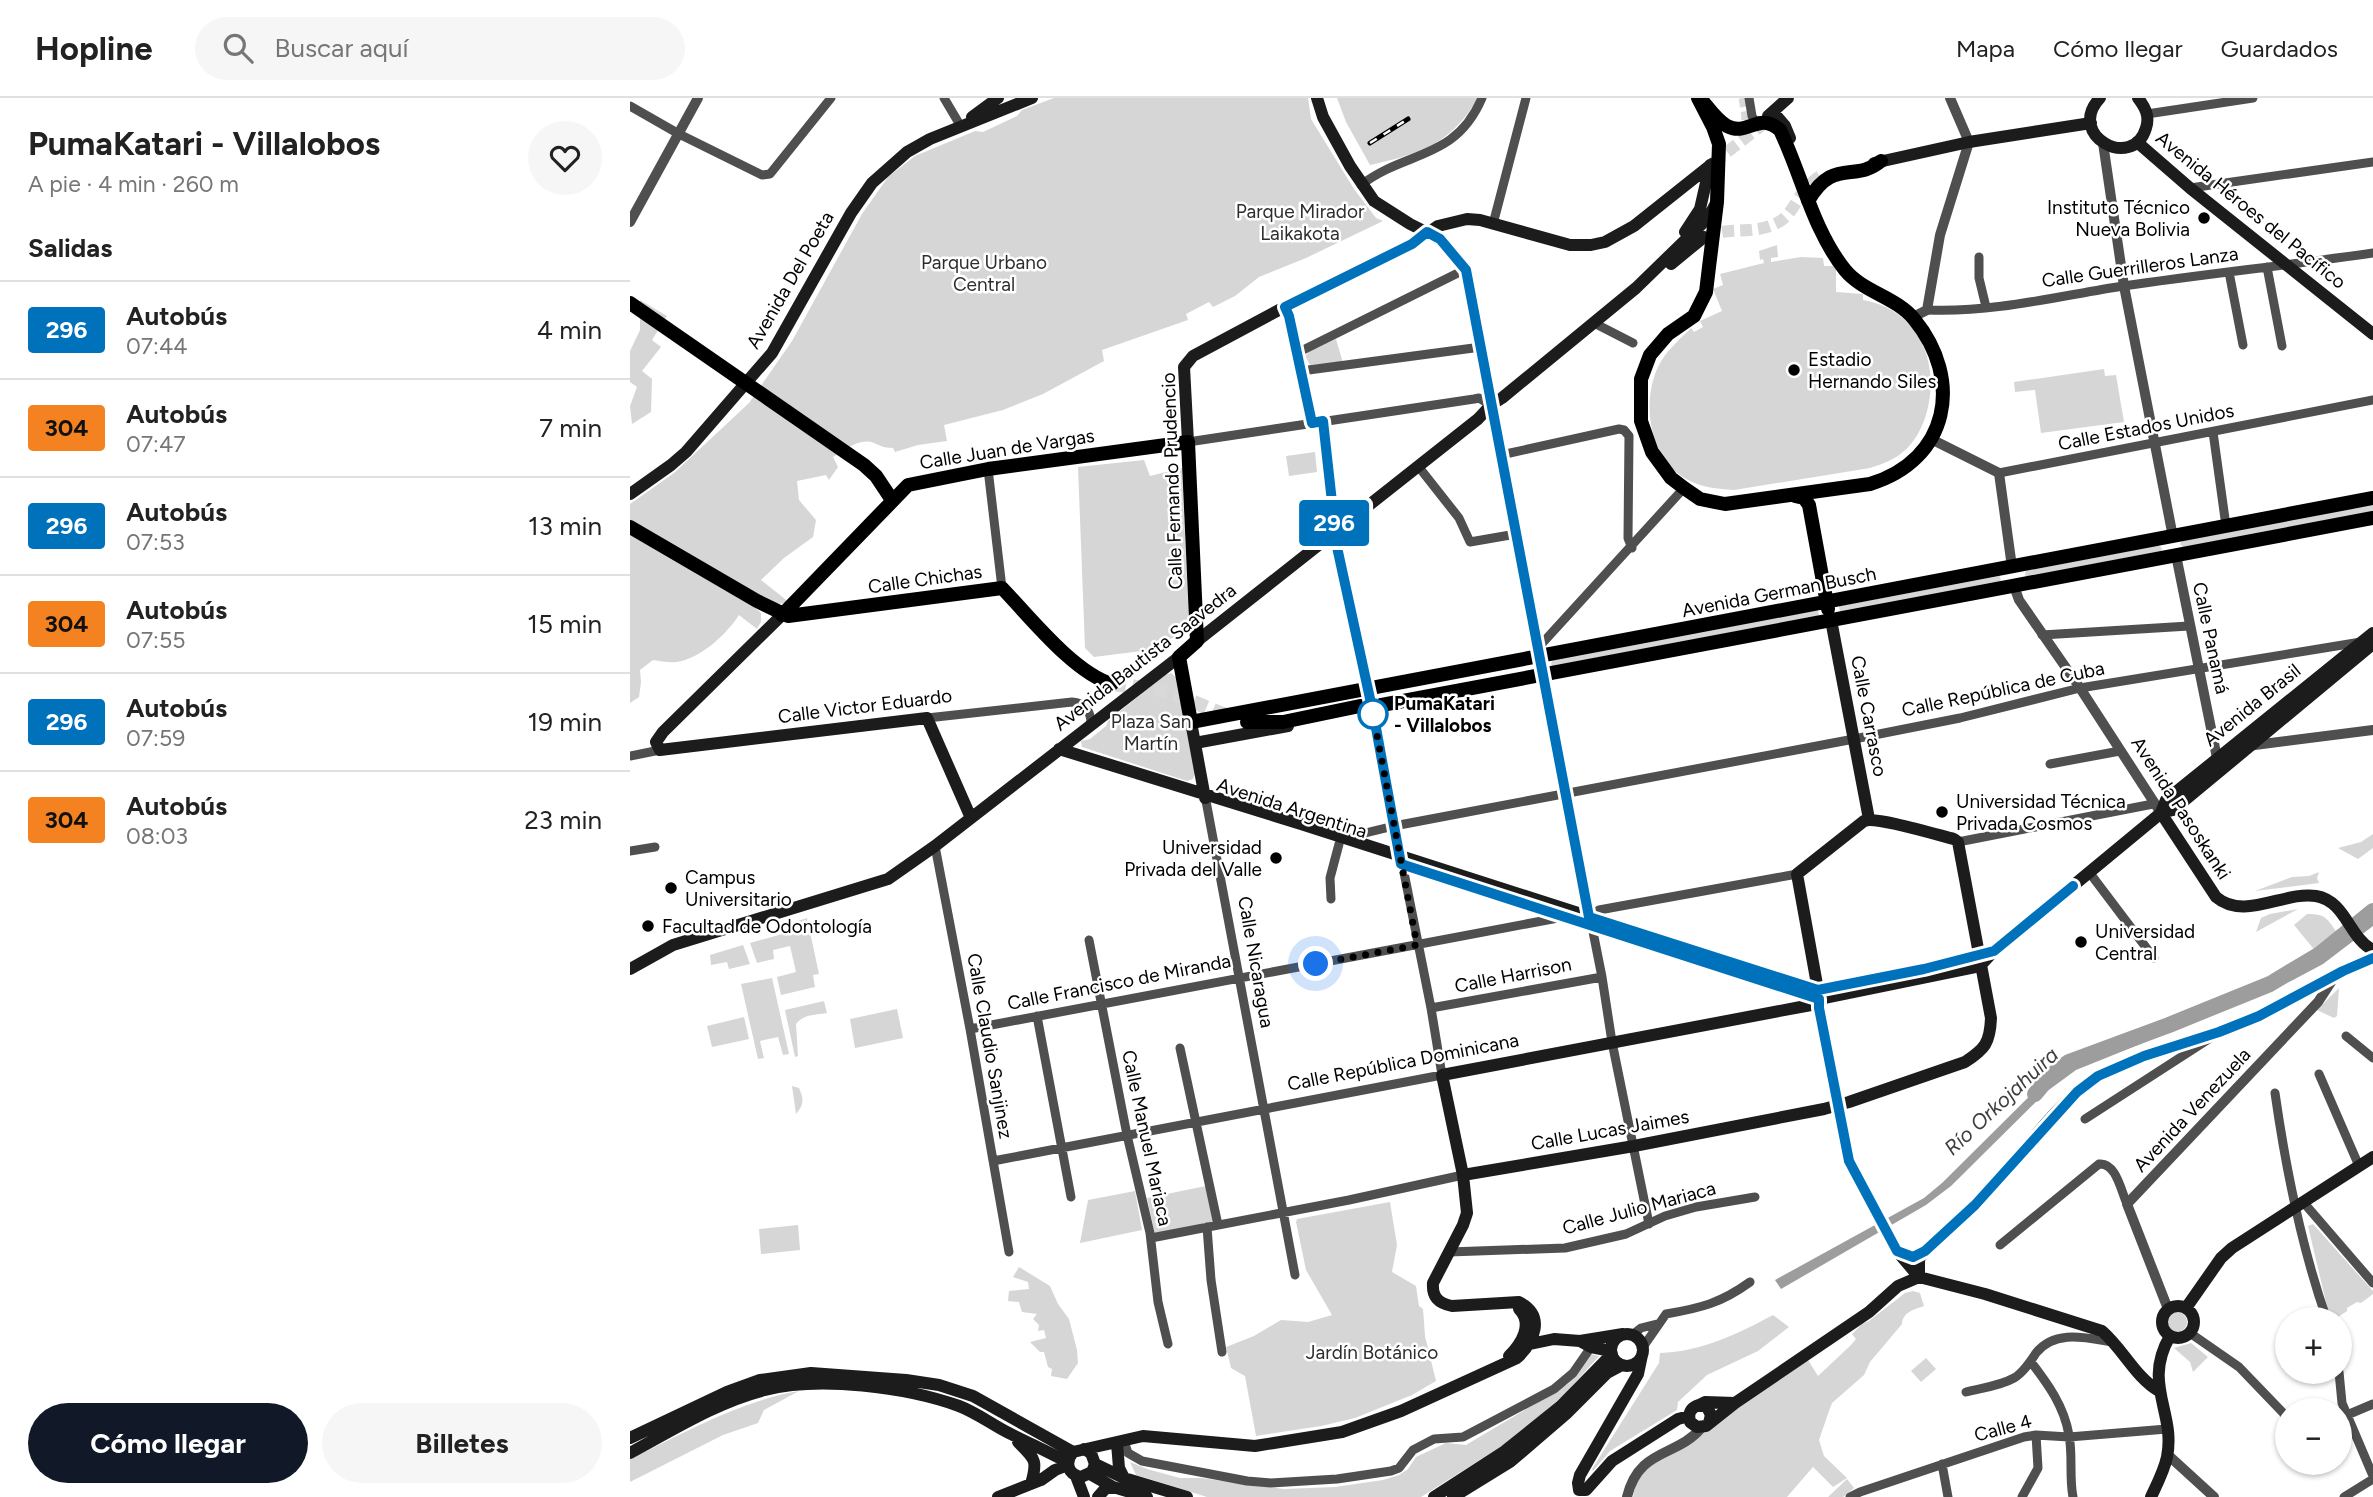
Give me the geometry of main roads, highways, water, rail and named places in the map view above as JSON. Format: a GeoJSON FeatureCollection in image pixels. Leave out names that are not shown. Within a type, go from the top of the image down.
{"type":"FeatureCollection","features":[{"type":"Feature","properties":{"kind":"main road","name":"Avenida Del Poeta"},"geometry":{"type":"LineString","coordinates":[[960,125],[998,98]]}},
{"type":"Feature","properties":{"kind":"main road","name":"Avenida Del Poeta"},"geometry":{"type":"LineString","coordinates":[[630,494],[686,452],[772,353],[851,213],[872,183],[918,145],[960,125],[988,117],[1032,98]]}},
{"type":"Feature","properties":{"kind":"main road"},"geometry":{"type":"LineString","coordinates":[[1317,98],[1323,117],[1360,185],[1374,201],[1440,239],[1466,270],[1491,405]]}},
{"type":"Feature","properties":{"kind":"main road"},"geometry":{"type":"LineString","coordinates":[[1699,98],[1721,121],[1732,128],[1744,128],[1761,121],[1788,98]]}},
{"type":"Feature","properties":{"kind":"main road"},"geometry":{"type":"LineString","coordinates":[[1624,298],[1629,285],[1690,227],[1702,205],[1719,144],[1699,98]]}},
{"type":"Feature","properties":{"kind":"main road"},"geometry":{"type":"LineString","coordinates":[[2097,99],[2091,123],[2096,136],[2103,143],[2119,148],[2137,142],[2146,130],[2147,114],[2138,98]]}},
{"type":"Feature","properties":{"kind":"main road"},"geometry":{"type":"LineString","coordinates":[[1714,163],[1717,202],[1709,232],[1711,251],[1706,292],[1694,316],[1668,334],[1650,355],[1641,379],[1641,421],[1645,437],[1661,466],[1684,488],[1700,499],[1725,504],[1795,496],[1887,479],[1916,460],[1931,439],[1940,416],[1943,392],[1940,368],[1933,346],[1913,317],[1856,280],[1835,255],[1807,198],[1785,126],[1773,111]]}},
{"type":"Feature","properties":{"kind":"main road"},"geometry":{"type":"LineString","coordinates":[[1761,121],[1780,130],[1801,174]]}},
{"type":"Feature","properties":{"kind":"main road"},"geometry":{"type":"LineString","coordinates":[[1828,171],[1969,142],[2091,123]]}},
{"type":"Feature","properties":{"kind":"main road","name":"Avenida Héroes del Pacífico"},"geometry":{"type":"LineString","coordinates":[[2137,142],[2190,188],[2373,334]]}},
{"type":"Feature","properties":{"kind":"main road"},"geometry":{"type":"LineString","coordinates":[[1807,198],[1828,177],[1874,167],[1881,161]]}},
{"type":"Feature","properties":{"kind":"main road"},"geometry":{"type":"LineString","coordinates":[[1412,244],[1438,226],[1467,219],[1570,245],[1591,246],[1605,242],[1634,226],[1714,163]]}},
{"type":"Feature","properties":{"kind":"main road","name":"Avenida Bautista Saavedra"},"geometry":{"type":"LineString","coordinates":[[630,969],[673,945],[880,883],[935,846],[1179,657],[1478,419],[1491,405],[1636,288],[1708,218],[1717,202]]}},
{"type":"Feature","properties":{"kind":"main road"},"geometry":{"type":"LineString","coordinates":[[1410,224],[1414,233],[1412,244]]}},
{"type":"Feature","properties":{"kind":"main road","name":"Avenida Bautista Saavedra"},"geometry":{"type":"LineString","coordinates":[[1636,288],[1649,282],[1709,232]]}},
{"type":"Feature","properties":{"kind":"main road","name":"Calle Fernando Prudencio"},"geometry":{"type":"LineString","coordinates":[[1197,641],[1184,375],[1187,361],[1285,307],[1412,244]]}},
{"type":"Feature","properties":{"kind":"main road"},"geometry":{"type":"LineString","coordinates":[[634,306],[864,465],[892,500]]}},
{"type":"Feature","properties":{"kind":"main road","name":"Calle Juan de Vargas"},"geometry":{"type":"LineString","coordinates":[[660,750],[656,745],[657,738],[782,615],[908,485],[917,481],[988,469],[1188,442]]}},
{"type":"Feature","properties":{"kind":"main road"},"geometry":{"type":"LineString","coordinates":[[1809,505],[1821,491]]}},
{"type":"Feature","properties":{"kind":"main road"},"geometry":{"type":"LineString","coordinates":[[1795,496],[1804,498],[1809,505],[1831,620]]}},
{"type":"Feature","properties":{"kind":"main road","name":"Avenida German Busch"},"geometry":{"type":"LineString","coordinates":[[1191,722],[1368,689],[1538,653],[1827,602],[2373,498]]}},
{"type":"Feature","properties":{"kind":"main road","name":"Avenida German Busch"},"geometry":{"type":"LineString","coordinates":[[1195,743],[1361,712],[1371,707],[2373,517]]}},
{"type":"Feature","properties":{"kind":"main road"},"geometry":{"type":"LineString","coordinates":[[630,527],[782,615]]}},
{"type":"Feature","properties":{"kind":"main road"},"geometry":{"type":"LineString","coordinates":[[2173,537],[2176,555]]}},
{"type":"Feature","properties":{"kind":"main road"},"geometry":{"type":"LineString","coordinates":[[2012,567],[2014,586]]}},
{"type":"Feature","properties":{"kind":"main road","name":"Calle Chichas"},"geometry":{"type":"LineString","coordinates":[[782,615],[793,617],[1002,588],[1073,661],[1091,675],[1112,684]]}},
{"type":"Feature","properties":{"kind":"main road","name":"Calle Carrasco"},"geometry":{"type":"LineString","coordinates":[[1831,620],[1869,819]]}},
{"type":"Feature","properties":{"kind":"main road","name":"Avenida Brasil"},"geometry":{"type":"LineString","coordinates":[[1979,961],[2089,872],[2166,800],[2192,786],[2369,642],[2373,633]]}},
{"type":"Feature","properties":{"kind":"main road"},"geometry":{"type":"LineString","coordinates":[[1538,653],[1542,675]]}},
{"type":"Feature","properties":{"kind":"main road","name":"Calle Nicaragua"},"geometry":{"type":"LineString","coordinates":[[1179,657],[1202,795]]}},
{"type":"Feature","properties":{"kind":"main road"},"geometry":{"type":"LineString","coordinates":[[1247,722],[1283,722],[1360,706],[1371,707],[1368,689]]}},
{"type":"Feature","properties":{"kind":"main road","name":"Calle Victor Eduardo"},"geometry":{"type":"LineString","coordinates":[[660,750],[927,718],[971,818]]}},
{"type":"Feature","properties":{"kind":"main road","name":"Avenida Argentina"},"geometry":{"type":"LineString","coordinates":[[1059,749],[1819,995]]}},
{"type":"Feature","properties":{"kind":"main road","name":"Avenida Pasoskanki"},"geometry":{"type":"LineString","coordinates":[[2157,808],[2222,902],[2231,906],[2248,906],[2301,896],[2316,896],[2336,905],[2359,939],[2373,950]]}},
{"type":"Feature","properties":{"kind":"main road"},"geometry":{"type":"LineString","coordinates":[[1819,995],[1979,961],[1958,842],[1869,819],[1821,853],[1797,874],[1819,995],[1819,1008],[1849,1161],[1896,1249],[1919,1277],[1985,1294],[2102,1331],[2115,1342],[2149,1385],[2159,1391]]}},
{"type":"Feature","properties":{"kind":"main road"},"geometry":{"type":"LineString","coordinates":[[2348,969],[2356,961],[2359,939]]}},
{"type":"Feature","properties":{"kind":"main road"},"geometry":{"type":"LineString","coordinates":[[1919,1277],[1919,1259],[1925,1251],[1975,1205],[2077,1092],[2098,1076],[2144,1056],[2259,1016],[2373,958]]}},
{"type":"Feature","properties":{"kind":"main road","name":"Calle Lucas Jaimes"},"geometry":{"type":"LineString","coordinates":[[1463,1175],[1633,1146],[1839,1105],[1965,1062],[1982,1051],[1990,1035],[1991,1018],[1979,961]]}},
{"type":"Feature","properties":{"kind":"main road","name":"Calle República Dominicana"},"geometry":{"type":"LineString","coordinates":[[1463,1175],[1442,1075],[1811,1005],[1819,995]]}},
{"type":"Feature","properties":{"kind":"main road"},"geometry":{"type":"LineString","coordinates":[[2186,1308],[2227,1253],[2373,1157]]}},
{"type":"Feature","properties":{"kind":"main road"},"geometry":{"type":"LineString","coordinates":[[998,1497],[1036,1482],[1055,1470],[1081,1465],[1108,1443],[1150,1437],[1255,1446],[1342,1432],[1401,1410],[1517,1358],[1530,1344],[1535,1324],[1533,1313],[1527,1306],[1520,1302],[1452,1306],[1443,1304],[1434,1297],[1433,1283],[1463,1225],[1466,1213],[1463,1175]]}},
{"type":"Feature","properties":{"kind":"main road"},"geometry":{"type":"LineString","coordinates":[[1896,1249],[1913,1257],[1925,1251]]}},
{"type":"Feature","properties":{"kind":"main road"},"geometry":{"type":"LineString","coordinates":[[1896,1249],[1900,1262],[1898,1286]]}},
{"type":"Feature","properties":{"kind":"main road"},"geometry":{"type":"LineString","coordinates":[[1735,1403],[1705,1402],[1691,1409],[1689,1416],[1693,1425],[1705,1425],[1869,1312],[1898,1286],[1919,1277]]}},
{"type":"Feature","properties":{"kind":"main road"},"geometry":{"type":"LineString","coordinates":[[1501,1364],[1520,1342],[1526,1321],[1519,1308],[1507,1303]]}},
{"type":"Feature","properties":{"kind":"main road"},"geometry":{"type":"LineString","coordinates":[[2174,1307],[2186,1308],[2194,1323],[2190,1333],[2180,1338],[2170,1336],[2162,1326],[2162,1320],[2168,1310],[2174,1307]]}},
{"type":"Feature","properties":{"kind":"main road"},"geometry":{"type":"LineString","coordinates":[[1535,1324],[1554,1339]]}},
{"type":"Feature","properties":{"kind":"main road"},"geometry":{"type":"LineString","coordinates":[[1586,1344],[1627,1334],[1640,1340],[1643,1351],[1637,1374],[1580,1475],[1578,1488],[1581,1491],[1586,1490],[1612,1461],[1678,1419],[1689,1416]]}},
{"type":"Feature","properties":{"kind":"main road"},"geometry":{"type":"LineString","coordinates":[[1627,1334],[1613,1342],[1612,1353],[1615,1360],[1624,1365],[1630,1375],[1630,1383]]}},
{"type":"Feature","properties":{"kind":"main road"},"geometry":{"type":"LineString","coordinates":[[2151,1497],[2168,1455],[2158,1366],[2161,1352],[2170,1336]]}},
{"type":"Feature","properties":{"kind":"main road"},"geometry":{"type":"LineString","coordinates":[[1530,1344],[1554,1339],[1586,1344],[1612,1353]]}},
{"type":"Feature","properties":{"kind":"main road"},"geometry":{"type":"LineString","coordinates":[[1453,1497],[1510,1461],[1566,1414],[1607,1373],[1636,1363],[1643,1351]]}},
{"type":"Feature","properties":{"kind":"main road"},"geometry":{"type":"LineString","coordinates":[[1434,1497],[1469,1476],[1561,1406],[1612,1353]]}},
{"type":"Feature","properties":{"kind":"main road"},"geometry":{"type":"LineString","coordinates":[[630,1438],[727,1392],[760,1380],[811,1373],[906,1380],[939,1385],[973,1396],[1113,1487],[1147,1497]]}},
{"type":"Feature","properties":{"kind":"main road"},"geometry":{"type":"LineString","coordinates":[[630,1453],[736,1399],[765,1390],[807,1384],[892,1389],[961,1407],[1081,1465],[1187,1497]]}},
{"type":"Feature","properties":{"kind":"main road"},"geometry":{"type":"LineString","coordinates":[[1699,1405],[1710,1410],[1711,1419],[1705,1425]]}},
{"type":"Feature","properties":{"kind":"main road"},"geometry":{"type":"LineString","coordinates":[[1008,1432],[1034,1458],[1036,1482]]}},
{"type":"Feature","properties":{"kind":"main road"},"geometry":{"type":"LineString","coordinates":[[1121,1442],[1119,1468],[1124,1478]]}},
{"type":"Feature","properties":{"kind":"main road"},"geometry":{"type":"LineString","coordinates":[[1081,1465],[1087,1497]]}},
{"type":"Feature","properties":{"kind":"main road"},"geometry":{"type":"LineString","coordinates":[[1098,1497],[1105,1489],[1113,1487]]}},
{"type":"Feature","properties":{"kind":"waterway","name":"Río Orkojahuira"},"geometry":{"type":"LineString","coordinates":[[2035,1094],[2049,1077],[2069,1062],[2270,984],[2320,954],[2373,911]]}},
{"type":"Feature","properties":{"kind":"tunnel"},"geometry":{"type":"LineString","coordinates":[[1743,98],[1746,116],[1744,138]]}},
{"type":"Feature","properties":{"kind":"tunnel"},"geometry":{"type":"LineString","coordinates":[[1713,163],[1762,125]]}},
{"type":"Feature","properties":{"kind":"tunnel"},"geometry":{"type":"LineString","coordinates":[[1705,237],[1775,224],[1789,214],[1808,186],[1825,173]]}},
{"type":"Feature","properties":{"kind":"tunnel"},"geometry":{"type":"LineString","coordinates":[[1112,684],[1166,692],[1231,717]]}},
{"type":"Feature","properties":{"kind":"railway"},"geometry":{"type":"LineString","coordinates":[[1370,143],[1408,119]]}},
{"type":"Feature","properties":{"kind":"place","name":"Instituto Técnico Nueva Bolivia"},"geometry":{"type":"Point","coordinates":[2204,218]}},
{"type":"Feature","properties":{"kind":"place","name":"Estadio Hernando Siles"},"geometry":{"type":"Point","coordinates":[1794,370]}},
{"type":"Feature","properties":{"kind":"place","name":"PumaKatari - Villalobos"},"geometry":{"type":"Point","coordinates":[1373,714]}},
{"type":"Feature","properties":{"kind":"place","name":"Universidad Técnica Privada Cosmos"},"geometry":{"type":"Point","coordinates":[1942,812]}},
{"type":"Feature","properties":{"kind":"place","name":"Universidad Privada del Valle"},"geometry":{"type":"Point","coordinates":[1276,858]}},
{"type":"Feature","properties":{"kind":"place","name":"Campus Universitario"},"geometry":{"type":"Point","coordinates":[671,888]}},
{"type":"Feature","properties":{"kind":"place","name":"Facultad de Odontología"},"geometry":{"type":"Point","coordinates":[648,926]}},
{"type":"Feature","properties":{"kind":"place","name":"Universidad Central"},"geometry":{"type":"Point","coordinates":[2081,942]}},
{"type":"Feature","properties":{"kind":"park label","name":"Parque Mirador Laikakota"},"geometry":{"type":"Point","coordinates":[1300,222]}},
{"type":"Feature","properties":{"kind":"park label","name":"Parque Urbano Central"},"geometry":{"type":"Point","coordinates":[984,273]}},
{"type":"Feature","properties":{"kind":"park label","name":"Plaza San Martín"},"geometry":{"type":"Point","coordinates":[1151,732]}},
{"type":"Feature","properties":{"kind":"park label","name":"Jardín Botánico"},"geometry":{"type":"Point","coordinates":[1372,1352]}}]}
